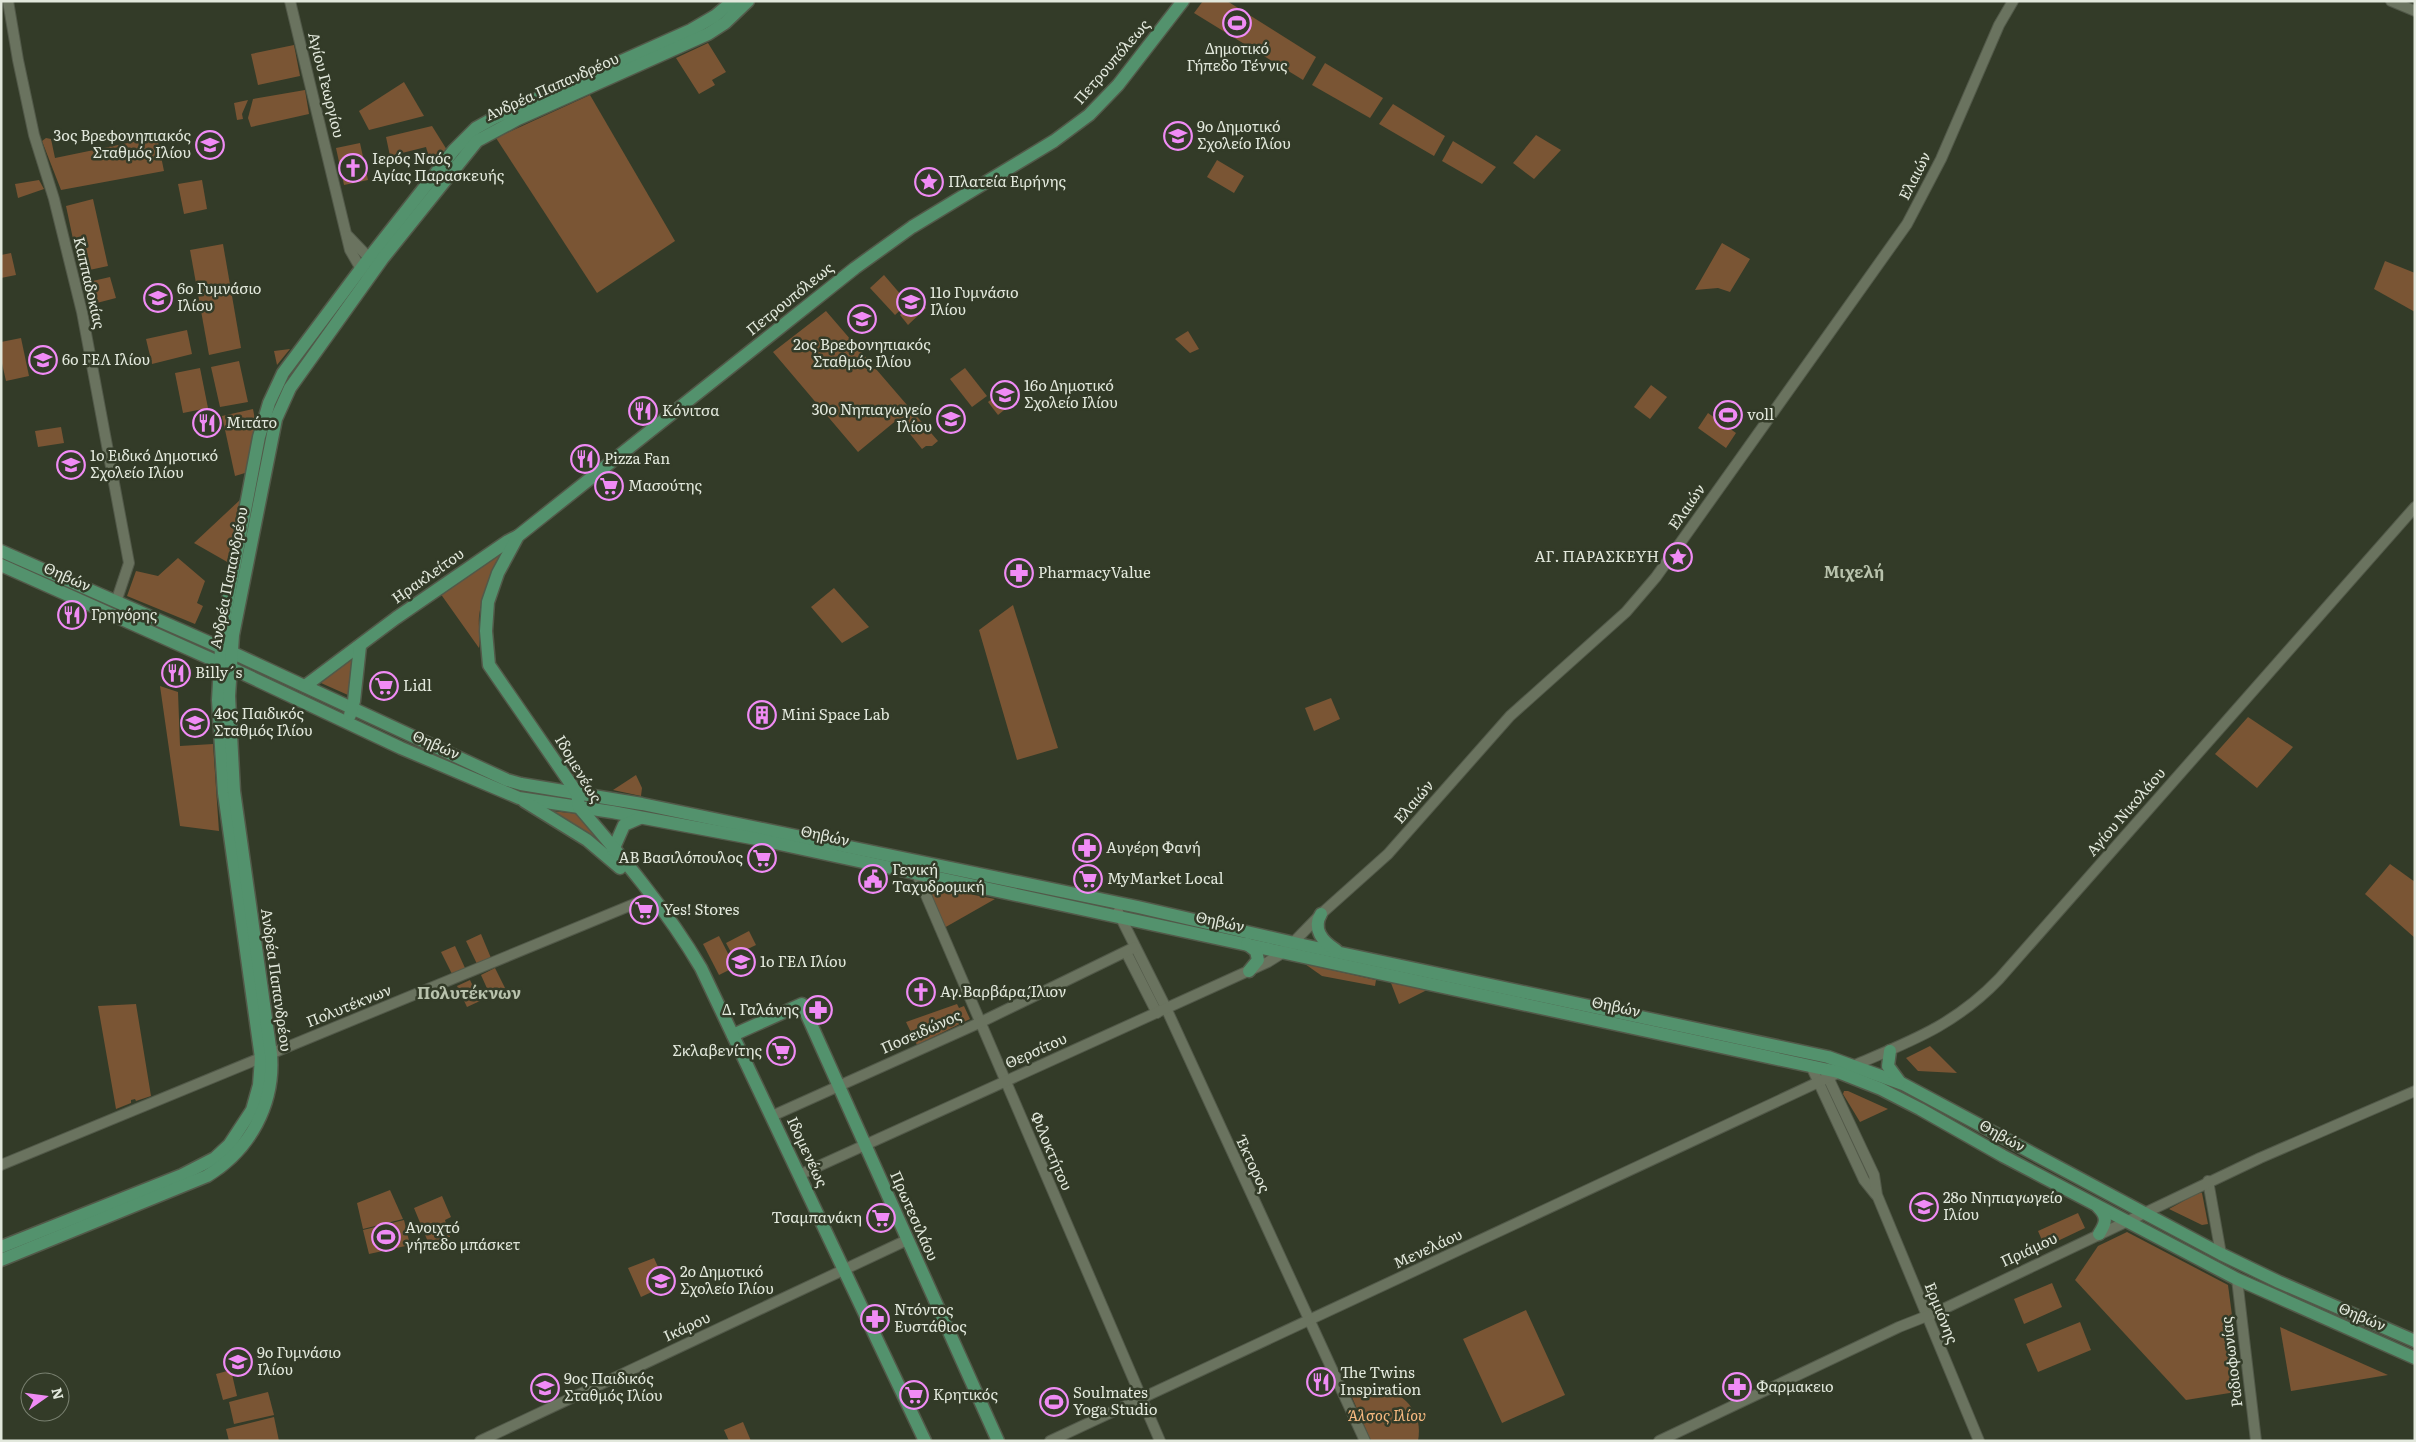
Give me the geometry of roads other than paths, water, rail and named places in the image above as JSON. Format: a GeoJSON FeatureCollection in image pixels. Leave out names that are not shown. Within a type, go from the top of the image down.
{"type":"FeatureCollection","features":[{"type":"Feature","properties":{"kind":"main road","name":"Ανδρέα Παπανδρέου"},"geometry":{"type":"LineString","coordinates":[[1,1260],[156,1198],[217,1170],[237,1153],[250,1137],[263,1113],[270,1088],[234,791],[224,664],[225,649],[276,419],[290,388],[369,267],[454,150],[476,128],[508,111],[691,30],[715,16],[733,1]]}},
{"type":"Feature","properties":{"kind":"main road","name":"Ανδρέα Παπανδρέου"},"geometry":{"type":"LineString","coordinates":[[369,267],[466,153],[486,134],[708,34],[725,23],[748,1]]}},
{"type":"Feature","properties":{"kind":"main road","name":"Πετρουπόλεως"},"geometry":{"type":"LineString","coordinates":[[489,666],[486,630],[488,602],[498,573],[518,536],[855,268],[912,227],[1054,141],[1089,115],[1118,85],[1183,1]]}},
{"type":"Feature","properties":{"kind":"main road","name":"Ηρακλείτου"},"geometry":{"type":"LineString","coordinates":[[304,686],[440,587],[518,536]]}},
{"type":"Feature","properties":{"kind":"main road","name":"Θηβών"},"geometry":{"type":"LineString","coordinates":[[1,551],[225,649],[507,780],[642,804],[1114,902],[1338,951],[1830,1069],[1881,1089],[2003,1156],[2237,1279],[2415,1358]]}},
{"type":"Feature","properties":{"kind":"main road","name":"Θηβών"},"geometry":{"type":"LineString","coordinates":[[1,566],[224,664],[348,722],[519,798],[741,835],[1811,1066],[1830,1069],[1855,1065],[1903,1084],[2221,1254],[2279,1282],[2415,1341]]}},
{"type":"Feature","properties":{"kind":"main road"},"geometry":{"type":"LineString","coordinates":[[348,722],[353,708],[360,646]]}},
{"type":"Feature","properties":{"kind":"main road","name":"Ιδομενέως"},"geometry":{"type":"LineString","coordinates":[[489,666],[577,793],[580,807],[648,892],[694,957],[772,1116],[925,1441]]}},
{"type":"Feature","properties":{"kind":"main road","name":"Ιδομενέως"},"geometry":{"type":"LineString","coordinates":[[519,798],[587,840],[648,892]]}},
{"type":"Feature","properties":{"kind":"main road"},"geometry":{"type":"LineString","coordinates":[[614,850],[624,825],[640,818]]}},
{"type":"Feature","properties":{"kind":"main road"},"geometry":{"type":"LineString","coordinates":[[1321,914],[1317,921],[1319,933],[1327,943],[1338,951]]}},
{"type":"Feature","properties":{"kind":"main road"},"geometry":{"type":"LineString","coordinates":[[1247,944],[1256,951],[1258,960],[1249,971]]}},
{"type":"Feature","properties":{"kind":"main road","name":"Πρωτεσιλάου"},"geometry":{"type":"LineString","coordinates":[[733,1035],[802,1004],[998,1441]]}},
{"type":"Feature","properties":{"kind":"main road"},"geometry":{"type":"LineString","coordinates":[[1890,1051],[1888,1066],[1893,1075],[1903,1084]]}},
{"type":"Feature","properties":{"kind":"main road","name":"Ανδρέα Παπανδρέου"},"geometry":{"type":"LineString","coordinates":[[1,1246],[182,1175],[215,1158],[229,1146],[252,1110],[266,1056]]}},
{"type":"Feature","properties":{"kind":"main road"},"geometry":{"type":"LineString","coordinates":[[2095,1203],[2103,1212],[2106,1221],[2099,1234]]}},
{"type":"Feature","properties":{"kind":"street","name":"Καππαδοκίας"},"geometry":{"type":"LineString","coordinates":[[8,1],[34,135],[54,198],[82,312],[129,563],[116,602]]}},
{"type":"Feature","properties":{"kind":"street","name":"Αγίου Γεωργίου"},"geometry":{"type":"LineString","coordinates":[[290,1],[348,235],[369,267]]}},
{"type":"Feature","properties":{"kind":"street","name":"Ελαιών"},"geometry":{"type":"LineString","coordinates":[[1284,952],[1321,914],[1388,854],[1510,716],[1626,612],[1656,577],[1907,224],[1941,159],[1999,25],[2013,1]]}},
{"type":"Feature","properties":{"kind":"street"},"geometry":{"type":"LineString","coordinates":[[2391,1],[2415,11]]}},
{"type":"Feature","properties":{"kind":"street","name":"Αγίου Νικολάου"},"geometry":{"type":"LineString","coordinates":[[1818,1083],[1830,1069],[1855,1065],[1890,1051],[1942,1026],[1994,985],[2415,507]]}},
{"type":"Feature","properties":{"kind":"street","name":"Φιλοκτήτου"},"geometry":{"type":"LineString","coordinates":[[916,872],[979,1023],[1160,1441]]}},
{"type":"Feature","properties":{"kind":"street","name":"Πολυτέκνων"},"geometry":{"type":"LineString","coordinates":[[1,1165],[266,1056],[648,892]]}},
{"type":"Feature","properties":{"kind":"street","name":"Έκτορος"},"geometry":{"type":"LineString","coordinates":[[1114,902],[1131,949],[1310,1320],[1365,1441]]}},
{"type":"Feature","properties":{"kind":"street","name":"Ποσειδώνος"},"geometry":{"type":"LineString","coordinates":[[772,1116],[979,1023],[1131,949]]}},
{"type":"Feature","properties":{"kind":"street","name":"Θερσίτου"},"geometry":{"type":"LineString","coordinates":[[799,1175],[1249,971],[1284,952]]}},
{"type":"Feature","properties":{"kind":"street","name":"Ερμιόνης"},"geometry":{"type":"LineString","coordinates":[[1811,1066],[1864,1180],[1877,1195]]}},
{"type":"Feature","properties":{"kind":"street","name":"Ερμιόνης"},"geometry":{"type":"LineString","coordinates":[[1830,1069],[1874,1175],[1877,1195],[1979,1441]]}},
{"type":"Feature","properties":{"kind":"street","name":"Μενελάου"},"geometry":{"type":"LineString","coordinates":[[1050,1441],[1818,1083]]}},
{"type":"Feature","properties":{"kind":"street","name":"Πριάμου"},"geometry":{"type":"LineString","coordinates":[[1659,1441],[2142,1212],[2260,1158],[2415,1091]]}},
{"type":"Feature","properties":{"kind":"street"},"geometry":{"type":"LineString","coordinates":[[2208,1182],[2221,1254]]}},
{"type":"Feature","properties":{"kind":"street","name":"Ικάρου"},"geometry":{"type":"LineString","coordinates":[[480,1441],[907,1240]]}},
{"type":"Feature","properties":{"kind":"street","name":"Ραδιοφωνίας"},"geometry":{"type":"LineString","coordinates":[[2237,1279],[2256,1441]]}},
{"type":"Feature","properties":{"kind":"place","name":"Δημοτικό Γήπεδο Τέννις"},"geometry":{"type":"Point","coordinates":[1237,23]}},
{"type":"Feature","properties":{"kind":"place","name":"9ο Δημοτικό Σχολείο Ιλίου"},"geometry":{"type":"Point","coordinates":[1178,136]}},
{"type":"Feature","properties":{"kind":"place","name":"3ος Βρεφονηπιακός Σταθμός Ιλίου"},"geometry":{"type":"Point","coordinates":[210,145]}},
{"type":"Feature","properties":{"kind":"place","name":"Ιερός Ναός Αγίας Παρασκευής"},"geometry":{"type":"Point","coordinates":[353,168]}},
{"type":"Feature","properties":{"kind":"place","name":"Πλατεία Ειρήνης"},"geometry":{"type":"Point","coordinates":[929,182]}},
{"type":"Feature","properties":{"kind":"place","name":"6ο Γυμνάσιο Ιλίου"},"geometry":{"type":"Point","coordinates":[158,298]}},
{"type":"Feature","properties":{"kind":"place","name":"11ο Γυμνάσιο Ιλίου"},"geometry":{"type":"Point","coordinates":[911,302]}},
{"type":"Feature","properties":{"kind":"place","name":"2ος Βρεφονηπιακός Σταθμός Ιλίου"},"geometry":{"type":"Point","coordinates":[862,319]}},
{"type":"Feature","properties":{"kind":"place","name":"6ο ΓΕΛ Ιλίου"},"geometry":{"type":"Point","coordinates":[43,360]}},
{"type":"Feature","properties":{"kind":"place","name":"16ο Δημοτικό Σχολείο Ιλίου"},"geometry":{"type":"Point","coordinates":[1005,395]}},
{"type":"Feature","properties":{"kind":"place","name":"Κόνιτσα"},"geometry":{"type":"Point","coordinates":[643,411]}},
{"type":"Feature","properties":{"kind":"place","name":"voll"},"geometry":{"type":"Point","coordinates":[1728,415]}},
{"type":"Feature","properties":{"kind":"place","name":"30ο Νηπιαγωγείο Ιλίου"},"geometry":{"type":"Point","coordinates":[951,419]}},
{"type":"Feature","properties":{"kind":"place","name":"Μιτάτο"},"geometry":{"type":"Point","coordinates":[207,423]}},
{"type":"Feature","properties":{"kind":"place","name":"Pizza Fan"},"geometry":{"type":"Point","coordinates":[585,459]}},
{"type":"Feature","properties":{"kind":"place","name":"1ο Ειδικό Δημοτικό Σχολείο Ιλίου"},"geometry":{"type":"Point","coordinates":[71,465]}},
{"type":"Feature","properties":{"kind":"place","name":"Μασούτης"},"geometry":{"type":"Point","coordinates":[609,486]}},
{"type":"Feature","properties":{"kind":"place","name":"ΑΓ. ΠΑΡΑΣΚΕΥΗ"},"geometry":{"type":"Point","coordinates":[1678,557]}},
{"type":"Feature","properties":{"kind":"place","name":"PharmacyValue"},"geometry":{"type":"Point","coordinates":[1019,573]}},
{"type":"Feature","properties":{"kind":"place","name":"Γρηγόρης"},"geometry":{"type":"Point","coordinates":[72,615]}},
{"type":"Feature","properties":{"kind":"place","name":"Billy´s"},"geometry":{"type":"Point","coordinates":[176,673]}},
{"type":"Feature","properties":{"kind":"place","name":"Lidl"},"geometry":{"type":"Point","coordinates":[384,686]}},
{"type":"Feature","properties":{"kind":"place","name":"Mini Space Lab"},"geometry":{"type":"Point","coordinates":[762,715]}},
{"type":"Feature","properties":{"kind":"place","name":"4ος Παιδικός Σταθμός Ιλίου"},"geometry":{"type":"Point","coordinates":[195,723]}},
{"type":"Feature","properties":{"kind":"place","name":"Αυγέρη Φανή"},"geometry":{"type":"Point","coordinates":[1087,848]}},
{"type":"Feature","properties":{"kind":"place","name":"ΑΒ Βασιλόπουλος"},"geometry":{"type":"Point","coordinates":[762,858]}},
{"type":"Feature","properties":{"kind":"place","name":"Γενική Ταχυδρομική"},"geometry":{"type":"Point","coordinates":[873,879]}},
{"type":"Feature","properties":{"kind":"place","name":"MyMarket Local"},"geometry":{"type":"Point","coordinates":[1088,879]}},
{"type":"Feature","properties":{"kind":"place","name":"Yes! Stores"},"geometry":{"type":"Point","coordinates":[644,910]}},
{"type":"Feature","properties":{"kind":"place","name":"1ο ΓΕΛ Ιλίου"},"geometry":{"type":"Point","coordinates":[741,962]}},
{"type":"Feature","properties":{"kind":"place","name":"Αγ.Βαρβάρα,Ίλιον"},"geometry":{"type":"Point","coordinates":[921,992]}},
{"type":"Feature","properties":{"kind":"place","name":"Δ. Γαλάνης"},"geometry":{"type":"Point","coordinates":[818,1010]}},
{"type":"Feature","properties":{"kind":"place","name":"Σκλαβενίτης"},"geometry":{"type":"Point","coordinates":[781,1051]}},
{"type":"Feature","properties":{"kind":"place","name":"28ο Νηπιαγωγείο Ιλίου"},"geometry":{"type":"Point","coordinates":[1924,1207]}},
{"type":"Feature","properties":{"kind":"place","name":"Τσαμπανάκη"},"geometry":{"type":"Point","coordinates":[881,1218]}},
{"type":"Feature","properties":{"kind":"place","name":"Ανοιχτό γήπεδο μπάσκετ"},"geometry":{"type":"Point","coordinates":[386,1237]}},
{"type":"Feature","properties":{"kind":"place","name":"2ο Δημοτικό Σχολείο Ιλίου"},"geometry":{"type":"Point","coordinates":[661,1281]}},
{"type":"Feature","properties":{"kind":"place","name":"Ντόντος Ευστάθιος"},"geometry":{"type":"Point","coordinates":[875,1319]}},
{"type":"Feature","properties":{"kind":"place","name":"9ο Γυμνάσιο Ιλίου"},"geometry":{"type":"Point","coordinates":[238,1362]}},
{"type":"Feature","properties":{"kind":"place","name":"The Twins Inspiration"},"geometry":{"type":"Point","coordinates":[1321,1382]}},
{"type":"Feature","properties":{"kind":"place","name":"Φαρμακειο"},"geometry":{"type":"Point","coordinates":[1737,1387]}},
{"type":"Feature","properties":{"kind":"place","name":"9ος Παιδικός Σταθμός Ιλίου"},"geometry":{"type":"Point","coordinates":[545,1388]}},
{"type":"Feature","properties":{"kind":"place","name":"Κρητικός"},"geometry":{"type":"Point","coordinates":[914,1395]}},
{"type":"Feature","properties":{"kind":"place","name":"Soulmates Yoga Studio"},"geometry":{"type":"Point","coordinates":[1054,1402]}},
{"type":"Feature","properties":{"kind":"district","name":"Μιχελή"},"geometry":{"type":"Point","coordinates":[1854,572]}},
{"type":"Feature","properties":{"kind":"district","name":"Πολυτέκνων"},"geometry":{"type":"Point","coordinates":[469,993]}},
{"type":"Feature","properties":{"kind":"park label","name":"Άλσος Ιλίου"},"geometry":{"type":"Point","coordinates":[1387,1416]}}]}
